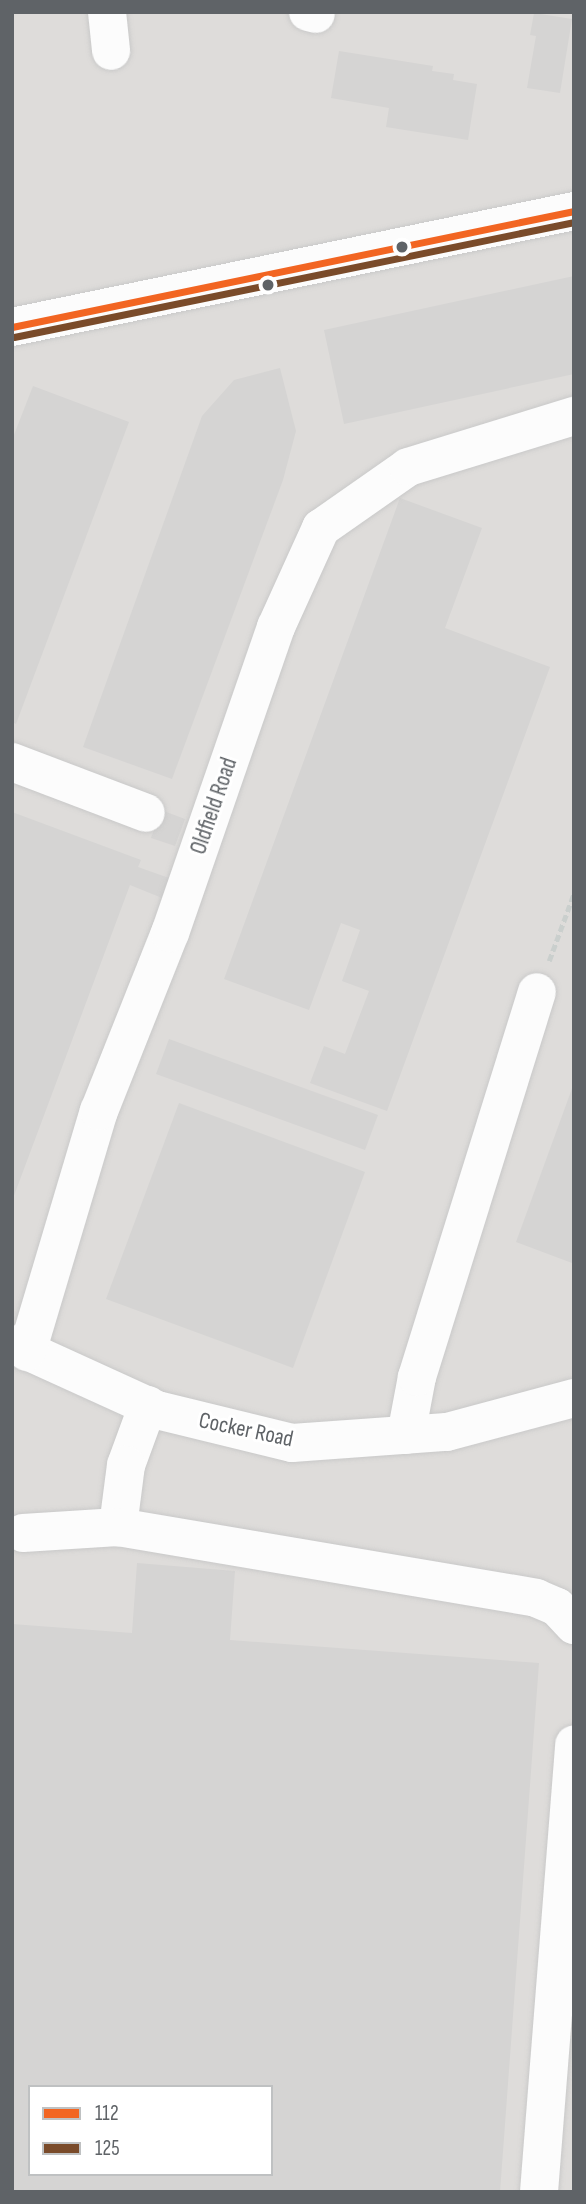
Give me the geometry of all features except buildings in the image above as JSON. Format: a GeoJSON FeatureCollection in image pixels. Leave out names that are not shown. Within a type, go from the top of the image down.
{"type":"FeatureCollection","features":[{"type":"Feature","properties":{"kind":"street"},"geometry":{"type":"LineString","coordinates":[[107,12],[111,51]]}},
{"type":"Feature","properties":{"kind":"street"},"geometry":{"type":"LineString","coordinates":[[12,327],[574,211]]}},
{"type":"Feature","properties":{"kind":"street","name":"Oldfield Road"},"geometry":{"type":"LineString","coordinates":[[20,1348],[99,1111],[170,933],[276,627],[321,528],[408,467],[574,416]]}},
{"type":"Feature","properties":{"kind":"street"},"geometry":{"type":"LineString","coordinates":[[12,762],[146,813]]}},
{"type":"Feature","properties":{"kind":"street"},"geometry":{"type":"LineString","coordinates":[[406,1435],[421,1364],[537,992]]}},
{"type":"Feature","properties":{"kind":"street","name":"Cocker Road"},"geometry":{"type":"LineString","coordinates":[[20,1348],[148,1405],[292,1443],[447,1432],[574,1398]]}},
{"type":"Feature","properties":{"kind":"street"},"geometry":{"type":"LineString","coordinates":[[118,1527],[126,1465],[148,1405]]}},
{"type":"Feature","properties":{"kind":"street"},"geometry":{"type":"LineString","coordinates":[[23,1533],[118,1527],[536,1598],[557,1607],[574,1625]]}},
{"type":"Feature","properties":{"kind":"street"},"geometry":{"type":"LineString","coordinates":[[539,2192],[574,1744]]}},
{"type":"Feature","properties":{"kind":"path"},"geometry":{"type":"LineString","coordinates":[[537,992],[574,893]]}},
{"type":"Feature","properties":{"kind":"shaded area"},"geometry":{"type":"Polygon","coordinates":[[[12,12],[574,12],[574,2192],[12,2192],[12,12]]]}},
{"type":"Feature","properties":{"kind":"transit line","name":"112"},"geometry":{"type":"LineString","coordinates":[[12,327],[574,211]]}},
{"type":"Feature","properties":{"kind":"transit line","name":"125"},"geometry":{"type":"LineString","coordinates":[[14,337],[574,222]]}}]}
